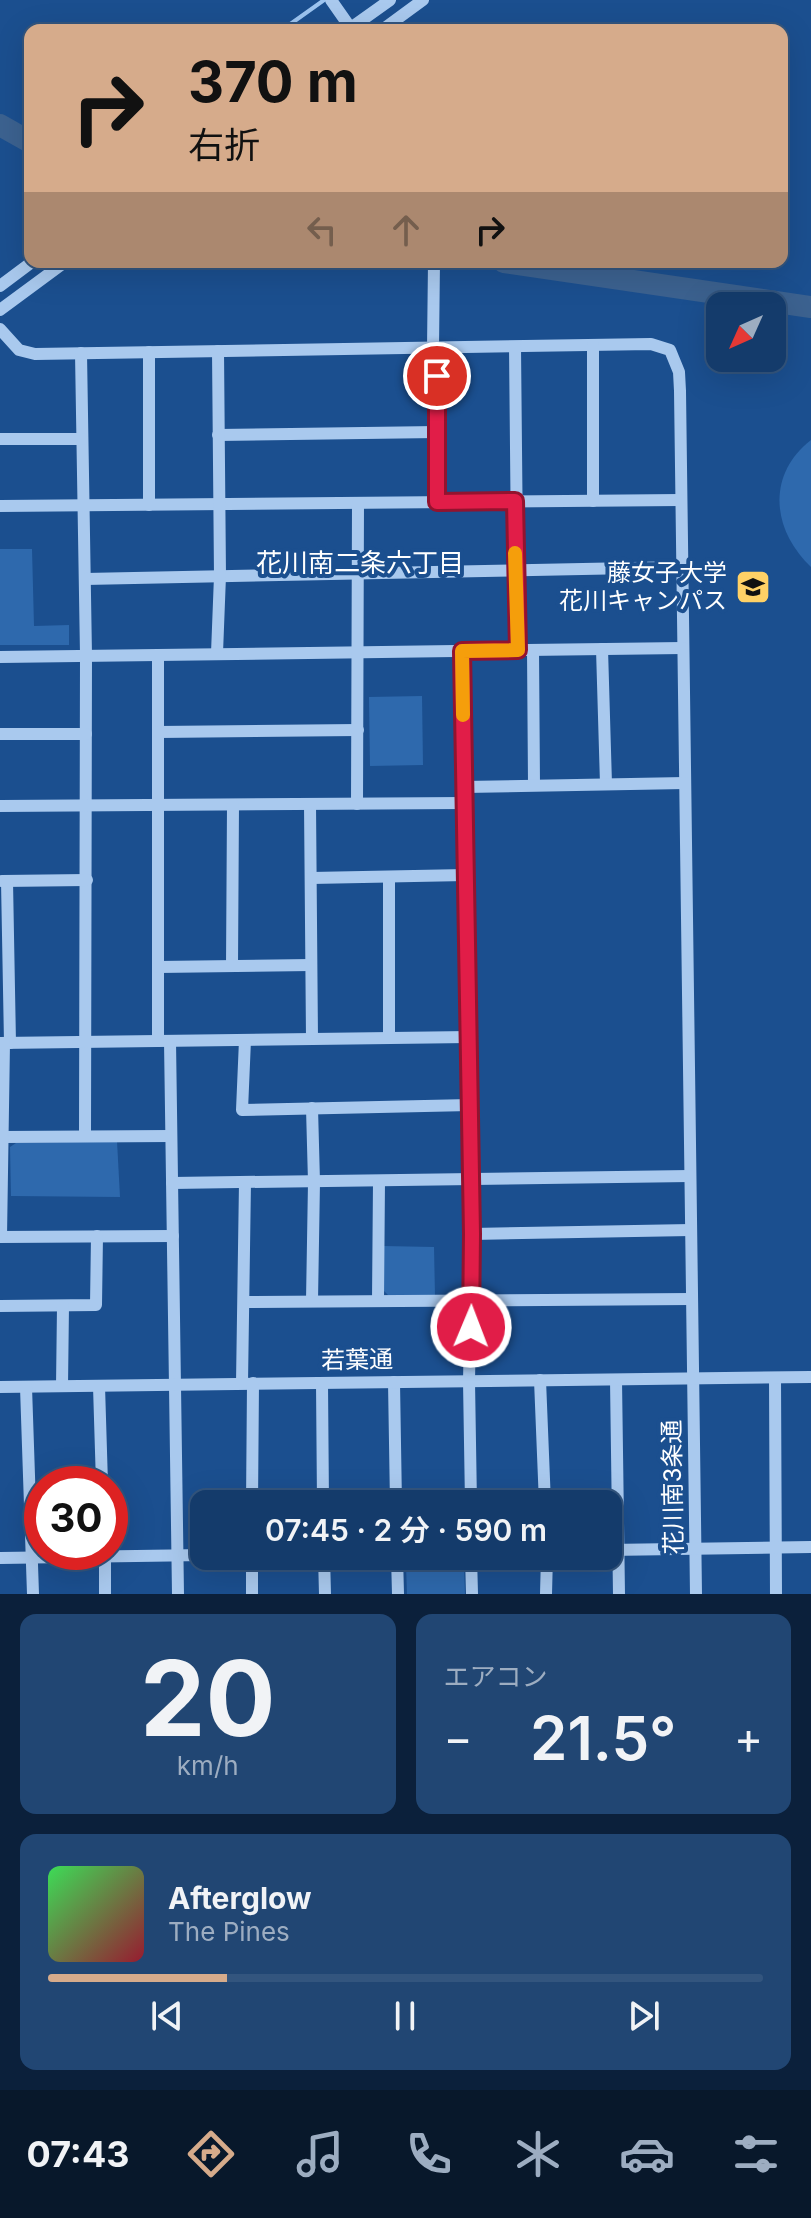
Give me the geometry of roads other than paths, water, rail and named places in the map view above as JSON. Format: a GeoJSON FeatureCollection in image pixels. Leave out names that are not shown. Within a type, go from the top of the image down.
{"type":"FeatureCollection","features":[{"type":"Feature","properties":{"kind":"street"},"geometry":{"type":"LineString","coordinates":[[357,24],[390,0]]}},
{"type":"Feature","properties":{"kind":"street"},"geometry":{"type":"LineString","coordinates":[[390,24],[423,0]]}},
{"type":"Feature","properties":{"kind":"street"},"geometry":{"type":"LineString","coordinates":[[332,1],[347,24]]}},
{"type":"Feature","properties":{"kind":"street"},"geometry":{"type":"LineString","coordinates":[[0,286],[24,268]]}},
{"type":"Feature","properties":{"kind":"street"},"geometry":{"type":"LineString","coordinates":[[0,310],[57,268]]}},
{"type":"Feature","properties":{"kind":"street"},"geometry":{"type":"LineString","coordinates":[[434,268],[437,502]]}},
{"type":"Feature","properties":{"kind":"street"},"geometry":{"type":"LineString","coordinates":[[0,329],[19,350],[35,354],[593,345],[593,501]]}},
{"type":"Feature","properties":{"kind":"street","name":"花川南3条通"},"geometry":{"type":"LineString","coordinates":[[593,345],[651,344],[670,350],[679,372],[696,1594]]}},
{"type":"Feature","properties":{"kind":"street"},"geometry":{"type":"LineString","coordinates":[[515,347],[518,650]]}},
{"type":"Feature","properties":{"kind":"street"},"geometry":{"type":"LineString","coordinates":[[217,653],[220,576],[218,351]]}},
{"type":"Feature","properties":{"kind":"street"},"geometry":{"type":"LineString","coordinates":[[149,352],[149,505]]}},
{"type":"Feature","properties":{"kind":"street"},"geometry":{"type":"LineString","coordinates":[[81,353],[86,655],[85,1136]]}},
{"type":"Feature","properties":{"kind":"street"},"geometry":{"type":"LineString","coordinates":[[218,435],[437,432]]}},
{"type":"Feature","properties":{"kind":"street"},"geometry":{"type":"LineString","coordinates":[[0,439],[82,439]]}},
{"type":"Feature","properties":{"kind":"street"},"geometry":{"type":"LineString","coordinates":[[0,506],[681,500]]}},
{"type":"Feature","properties":{"kind":"street"},"geometry":{"type":"LineString","coordinates":[[357,804],[358,503]]}},
{"type":"Feature","properties":{"kind":"street"},"geometry":{"type":"LineString","coordinates":[[85,579],[682,567]]}},
{"type":"Feature","properties":{"kind":"street"},"geometry":{"type":"LineString","coordinates":[[0,657],[683,648]]}},
{"type":"Feature","properties":{"kind":"street"},"geometry":{"type":"LineString","coordinates":[[602,649],[606,784]]}},
{"type":"Feature","properties":{"kind":"street"},"geometry":{"type":"LineString","coordinates":[[533,650],[534,785]]}},
{"type":"Feature","properties":{"kind":"street"},"geometry":{"type":"LineString","coordinates":[[462,651],[472,1234],[471,1490]]}},
{"type":"Feature","properties":{"kind":"street"},"geometry":{"type":"LineString","coordinates":[[158,655],[158,967],[171,1136],[178,1594]]}},
{"type":"Feature","properties":{"kind":"street"},"geometry":{"type":"LineString","coordinates":[[158,732],[358,730]]}},
{"type":"Feature","properties":{"kind":"street"},"geometry":{"type":"LineString","coordinates":[[0,734],[86,734]]}},
{"type":"Feature","properties":{"kind":"street"},"geometry":{"type":"LineString","coordinates":[[464,787],[685,783]]}},
{"type":"Feature","properties":{"kind":"street"},"geometry":{"type":"LineString","coordinates":[[0,806],[465,803]]}},
{"type":"Feature","properties":{"kind":"street"},"geometry":{"type":"LineString","coordinates":[[310,804],[312,1039]]}},
{"type":"Feature","properties":{"kind":"street"},"geometry":{"type":"LineString","coordinates":[[232,966],[233,805]]}},
{"type":"Feature","properties":{"kind":"street"},"geometry":{"type":"LineString","coordinates":[[311,878],[466,875]]}},
{"type":"Feature","properties":{"kind":"street"},"geometry":{"type":"LineString","coordinates":[[389,877],[389,1038]]}},
{"type":"Feature","properties":{"kind":"street"},"geometry":{"type":"LineString","coordinates":[[87,880],[4,881],[5,1043],[0,1237],[173,1236]]}},
{"type":"Feature","properties":{"kind":"street"},"geometry":{"type":"LineString","coordinates":[[158,967],[311,965]]}},
{"type":"Feature","properties":{"kind":"street"},"geometry":{"type":"LineString","coordinates":[[5,1043],[469,1037]]}},
{"type":"Feature","properties":{"kind":"street"},"geometry":{"type":"LineString","coordinates":[[245,1040],[242,1110],[470,1105]]}},
{"type":"Feature","properties":{"kind":"street"},"geometry":{"type":"LineString","coordinates":[[312,1108],[312,1301]]}},
{"type":"Feature","properties":{"kind":"street"},"geometry":{"type":"LineString","coordinates":[[3,1137],[171,1136]]}},
{"type":"Feature","properties":{"kind":"street"},"geometry":{"type":"LineString","coordinates":[[172,1183],[690,1176]]}},
{"type":"Feature","properties":{"kind":"street"},"geometry":{"type":"LineString","coordinates":[[378,1300],[379,1181]]}},
{"type":"Feature","properties":{"kind":"street"},"geometry":{"type":"LineString","coordinates":[[245,1182],[244,1302],[252,1490]]}},
{"type":"Feature","properties":{"kind":"street"},"geometry":{"type":"LineString","coordinates":[[472,1234],[691,1230]]}},
{"type":"Feature","properties":{"kind":"street"},"geometry":{"type":"LineString","coordinates":[[0,1306],[96,1305],[97,1236]]}},
{"type":"Feature","properties":{"kind":"street"},"geometry":{"type":"LineString","coordinates":[[244,1302],[692,1299]]}},
{"type":"Feature","properties":{"kind":"street"},"geometry":{"type":"LineString","coordinates":[[62,1386],[63,1306]]}},
{"type":"Feature","properties":{"kind":"street","name":"若葉通"},"geometry":{"type":"LineString","coordinates":[[0,1387],[811,1377]]}},
{"type":"Feature","properties":{"kind":"street"},"geometry":{"type":"LineString","coordinates":[[775,1378],[776,1594]]}},
{"type":"Feature","properties":{"kind":"street"},"geometry":{"type":"LineString","coordinates":[[540,1380],[544,1490]]}},
{"type":"Feature","properties":{"kind":"street"},"geometry":{"type":"LineString","coordinates":[[614,1490],[616,1380]]}},
{"type":"Feature","properties":{"kind":"street"},"geometry":{"type":"LineString","coordinates":[[394,1382],[396,1490]]}},
{"type":"Feature","properties":{"kind":"street"},"geometry":{"type":"LineString","coordinates":[[322,1383],[323,1490]]}},
{"type":"Feature","properties":{"kind":"street"},"geometry":{"type":"LineString","coordinates":[[99,1386],[101,1466]]}},
{"type":"Feature","properties":{"kind":"street"},"geometry":{"type":"LineString","coordinates":[[26,1387],[29,1466]]}},
{"type":"Feature","properties":{"kind":"street"},"geometry":{"type":"LineString","coordinates":[[622,1550],[811,1547]]}},
{"type":"Feature","properties":{"kind":"street"},"geometry":{"type":"LineString","coordinates":[[128,1554],[190,1555]]}},
{"type":"Feature","properties":{"kind":"street"},"geometry":{"type":"LineString","coordinates":[[0,1558],[24,1558]]}},
{"type":"Feature","properties":{"kind":"street"},"geometry":{"type":"LineString","coordinates":[[33,1570],[33,1594]]}},
{"type":"Feature","properties":{"kind":"street"},"geometry":{"type":"LineString","coordinates":[[105,1570],[105,1594]]}},
{"type":"Feature","properties":{"kind":"street"},"geometry":{"type":"LineString","coordinates":[[252,1570],[252,1594]]}},
{"type":"Feature","properties":{"kind":"street"},"geometry":{"type":"LineString","coordinates":[[324,1570],[325,1594]]}},
{"type":"Feature","properties":{"kind":"street"},"geometry":{"type":"LineString","coordinates":[[397,1570],[398,1594]]}},
{"type":"Feature","properties":{"kind":"street"},"geometry":{"type":"LineString","coordinates":[[471,1570],[472,1594]]}},
{"type":"Feature","properties":{"kind":"street"},"geometry":{"type":"LineString","coordinates":[[546,1594],[547,1570]]}},
{"type":"Feature","properties":{"kind":"street"},"geometry":{"type":"LineString","coordinates":[[616,1570],[619,1594]]}},
{"type":"Feature","properties":{"kind":"waterway"},"geometry":{"type":"LineString","coordinates":[[290,24],[324,0]]}},
{"type":"Feature","properties":{"kind":"waterway"},"geometry":{"type":"LineString","coordinates":[[0,125],[24,139]]}},
{"type":"Feature","properties":{"kind":"waterway"},"geometry":{"type":"LineString","coordinates":[[545,268],[811,307]]}},
{"type":"Feature","properties":{"kind":"place","name":"藤女子大学 花川キャンパス"},"geometry":{"type":"Point","coordinates":[753,587]}},
{"type":"Feature","properties":{"kind":"district","name":"花川南二条六丁目"},"geometry":{"type":"Point","coordinates":[360,563]}}]}
